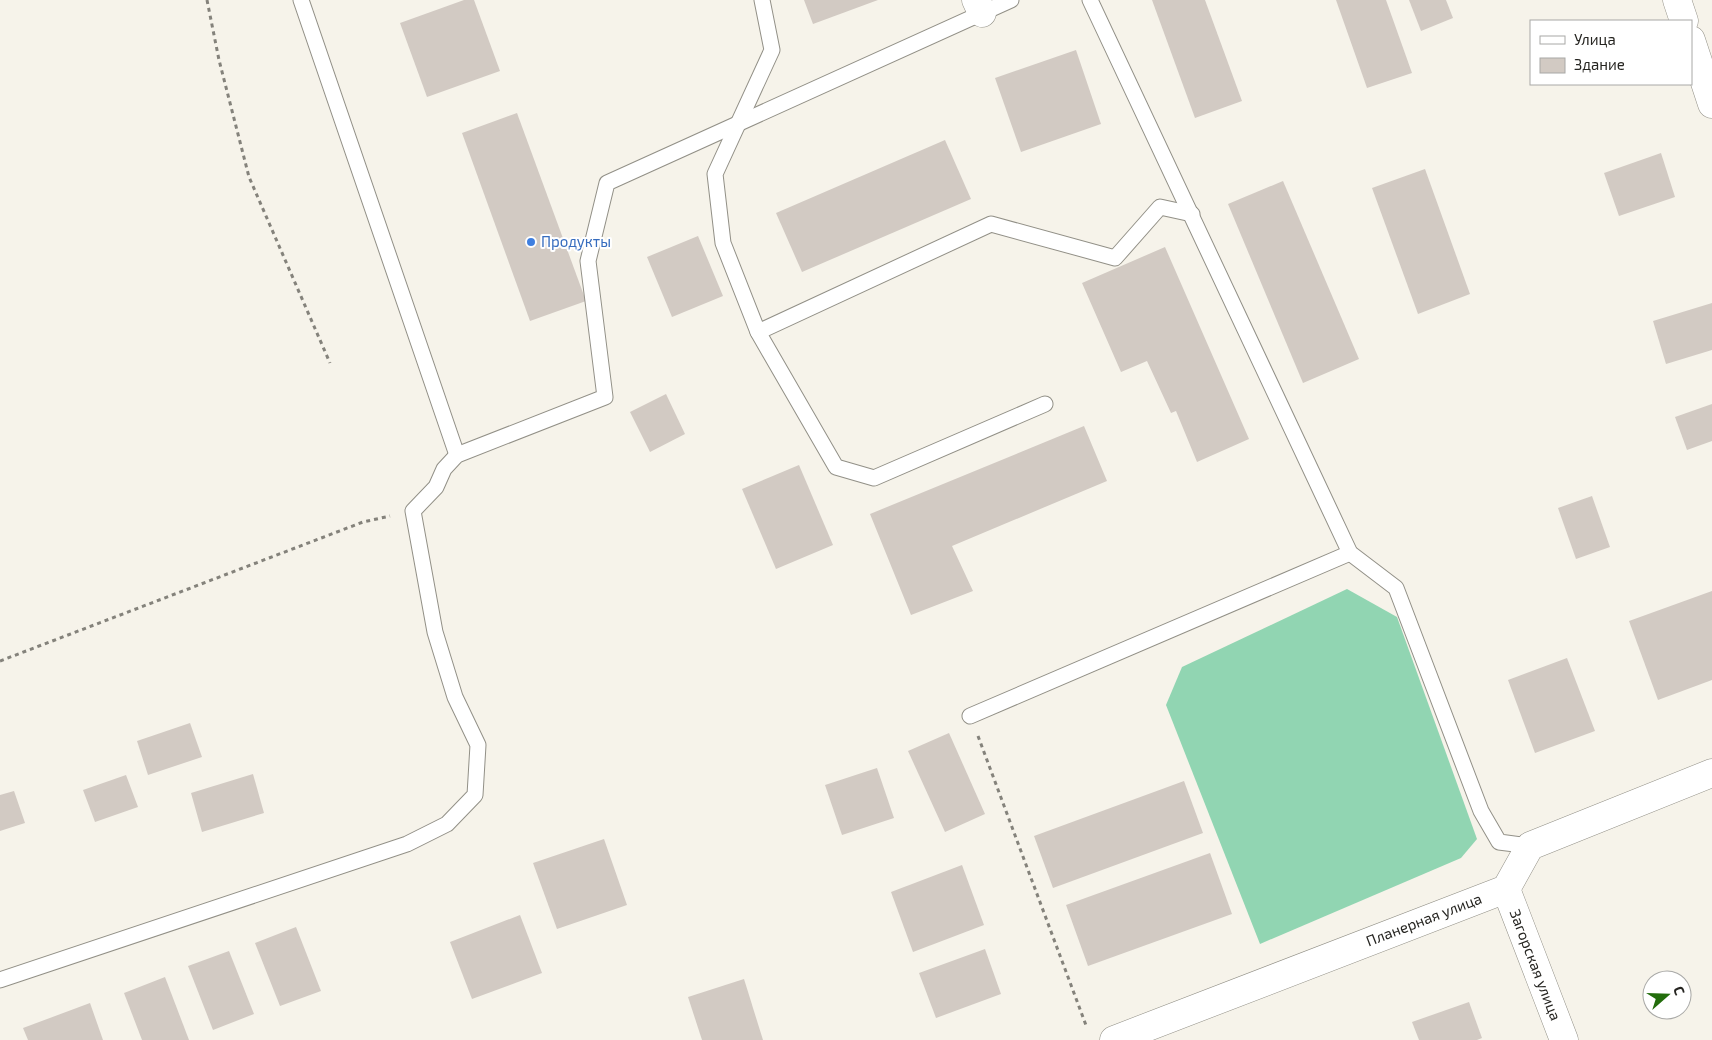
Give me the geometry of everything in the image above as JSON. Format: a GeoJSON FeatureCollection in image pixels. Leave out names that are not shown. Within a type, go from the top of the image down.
{"type":"FeatureCollection","features":[{"type":"Feature","properties":{"kind":"street"},"geometry":{"type":"LineString","coordinates":[[1677,0],[1684,20]]}},
{"type":"Feature","properties":{"kind":"street"},"geometry":{"type":"LineString","coordinates":[[1692,43],[1712,104]]}},
{"type":"Feature","properties":{"kind":"street"},"geometry":{"type":"LineString","coordinates":[[1506,889],[1530,846],[1712,773]]}},
{"type":"Feature","properties":{"kind":"street","name":"Планерная улица"},"geometry":{"type":"LineString","coordinates":[[1114,1040],[1506,889]]}},
{"type":"Feature","properties":{"kind":"street","name":"Загорская улица"},"geometry":{"type":"LineString","coordinates":[[1506,889],[1564,1040]]}},
{"type":"Feature","properties":{"kind":"lane"},"geometry":{"type":"LineString","coordinates":[[301,0],[457,455]]}},
{"type":"Feature","properties":{"kind":"lane"},"geometry":{"type":"LineString","coordinates":[[762,0],[772,50],[715,174],[722,243],[758,332],[836,466],[874,478],[1045,404]]}},
{"type":"Feature","properties":{"kind":"lane"},"geometry":{"type":"LineString","coordinates":[[0,980],[407,844],[446,824],[475,795],[478,745],[455,697],[436,632],[413,511],[436,487],[444,468],[457,455],[605,397],[588,261],[607,183],[736,125],[979,7],[1011,0]]}},
{"type":"Feature","properties":{"kind":"lane"},"geometry":{"type":"LineString","coordinates":[[1090,0],[1350,553],[1396,588],[1481,810],[1499,842],[1530,846]]}},
{"type":"Feature","properties":{"kind":"lane"},"geometry":{"type":"LineString","coordinates":[[758,332],[991,224],[1114,258],[1160,207],[1192,214]]}},
{"type":"Feature","properties":{"kind":"lane"},"geometry":{"type":"LineString","coordinates":[[970,716],[1350,553]]}},
{"type":"Feature","properties":{"kind":"path"},"geometry":{"type":"LineString","coordinates":[[207,0],[219,60],[249,177],[330,363]]}},
{"type":"Feature","properties":{"kind":"path"},"geometry":{"type":"LineString","coordinates":[[0,661],[363,522],[413,511]]}},
{"type":"Feature","properties":{"kind":"path"},"geometry":{"type":"LineString","coordinates":[[970,716],[1088,1031]]}},
{"type":"Feature","properties":{"kind":"green space"},"geometry":{"type":"Polygon","coordinates":[[[1347,589],[1397,617],[1477,839],[1461,858],[1260,944],[1166,705],[1182,667],[1347,589]]]}},
{"type":"Feature","properties":{"kind":"building"},"geometry":{"type":"Polygon","coordinates":[[[464,0],[474,0],[500,71],[427,97],[400,23],[464,0]]]}},
{"type":"Feature","properties":{"kind":"building"},"geometry":{"type":"Polygon","coordinates":[[[804,0],[878,0],[813,24],[804,0]]]}},
{"type":"Feature","properties":{"kind":"building"},"geometry":{"type":"Polygon","coordinates":[[[1152,0],[1205,0],[1242,101],[1195,118],[1152,0]]]}},
{"type":"Feature","properties":{"kind":"building"},"geometry":{"type":"Polygon","coordinates":[[[1336,0],[1386,0],[1412,73],[1367,88],[1336,0]]]}},
{"type":"Feature","properties":{"kind":"building"},"geometry":{"type":"Polygon","coordinates":[[[1409,0],[1446,0],[1453,18],[1421,31],[1409,0]]]}},
{"type":"Feature","properties":{"kind":"building"},"geometry":{"type":"Polygon","coordinates":[[[1076,50],[1101,124],[1021,152],[995,78],[1076,50]]]}},
{"type":"Feature","properties":{"kind":"building"},"geometry":{"type":"Polygon","coordinates":[[[517,113],[586,301],[530,321],[462,133],[517,113]]]}},
{"type":"Feature","properties":{"kind":"building"},"geometry":{"type":"Polygon","coordinates":[[[945,140],[971,199],[802,272],[776,213],[945,140]]]}},
{"type":"Feature","properties":{"kind":"building"},"geometry":{"type":"Polygon","coordinates":[[[1661,153],[1675,197],[1619,216],[1604,173],[1661,153]]]}},
{"type":"Feature","properties":{"kind":"building"},"geometry":{"type":"Polygon","coordinates":[[[1425,169],[1470,294],[1418,314],[1372,188],[1425,169]]]}},
{"type":"Feature","properties":{"kind":"building"},"geometry":{"type":"Polygon","coordinates":[[[1283,181],[1359,359],[1303,383],[1228,204],[1283,181]]]}},
{"type":"Feature","properties":{"kind":"building"},"geometry":{"type":"Polygon","coordinates":[[[698,236],[723,296],[672,317],[647,257],[698,236]]]}},
{"type":"Feature","properties":{"kind":"building"},"geometry":{"type":"Polygon","coordinates":[[[1165,247],[1249,439],[1197,462],[1176,411],[1171,413],[1147,361],[1121,372],[1082,283],[1165,247]]]}},
{"type":"Feature","properties":{"kind":"building"},"geometry":{"type":"Polygon","coordinates":[[[1712,303],[1712,350],[1666,364],[1653,321],[1712,303]]]}},
{"type":"Feature","properties":{"kind":"building"},"geometry":{"type":"Polygon","coordinates":[[[666,394],[685,434],[650,452],[630,412],[666,394]]]}},
{"type":"Feature","properties":{"kind":"building"},"geometry":{"type":"Polygon","coordinates":[[[1712,404],[1712,441],[1687,450],[1675,417],[1712,404]]]}},
{"type":"Feature","properties":{"kind":"building"},"geometry":{"type":"Polygon","coordinates":[[[1084,426],[1107,481],[952,546],[973,591],[911,615],[870,514],[1084,426]]]}},
{"type":"Feature","properties":{"kind":"building"},"geometry":{"type":"Polygon","coordinates":[[[799,465],[833,545],[776,569],[742,489],[799,465]]]}},
{"type":"Feature","properties":{"kind":"building"},"geometry":{"type":"Polygon","coordinates":[[[1592,496],[1610,547],[1576,559],[1558,508],[1592,496]]]}},
{"type":"Feature","properties":{"kind":"building"},"geometry":{"type":"Polygon","coordinates":[[[1712,591],[1712,680],[1658,700],[1629,621],[1712,591]]]}},
{"type":"Feature","properties":{"kind":"building"},"geometry":{"type":"Polygon","coordinates":[[[1567,658],[1595,731],[1535,753],[1508,680],[1567,658]]]}},
{"type":"Feature","properties":{"kind":"building"},"geometry":{"type":"Polygon","coordinates":[[[190,723],[202,757],[148,775],[137,741],[190,723]]]}},
{"type":"Feature","properties":{"kind":"building"},"geometry":{"type":"Polygon","coordinates":[[[949,733],[985,814],[945,832],[908,751],[949,733]]]}},
{"type":"Feature","properties":{"kind":"building"},"geometry":{"type":"Polygon","coordinates":[[[877,768],[894,818],[842,835],[825,785],[877,768]]]}},
{"type":"Feature","properties":{"kind":"building"},"geometry":{"type":"Polygon","coordinates":[[[253,774],[264,813],[202,832],[191,793],[253,774]]]}},
{"type":"Feature","properties":{"kind":"building"},"geometry":{"type":"Polygon","coordinates":[[[126,775],[138,807],[95,822],[83,790],[126,775]]]}},
{"type":"Feature","properties":{"kind":"building"},"geometry":{"type":"Polygon","coordinates":[[[1184,781],[1203,833],[1053,888],[1034,836],[1184,781]]]}},
{"type":"Feature","properties":{"kind":"building"},"geometry":{"type":"Polygon","coordinates":[[[14,791],[25,823],[0,831],[0,795],[14,791]]]}},
{"type":"Feature","properties":{"kind":"building"},"geometry":{"type":"Polygon","coordinates":[[[604,839],[627,905],[557,929],[533,863],[604,839]]]}},
{"type":"Feature","properties":{"kind":"building"},"geometry":{"type":"Polygon","coordinates":[[[1210,853],[1232,914],[1088,966],[1066,905],[1210,853]]]}},
{"type":"Feature","properties":{"kind":"building"},"geometry":{"type":"Polygon","coordinates":[[[962,865],[984,925],[913,952],[891,892],[962,865]]]}},
{"type":"Feature","properties":{"kind":"building"},"geometry":{"type":"Polygon","coordinates":[[[520,915],[542,973],[472,999],[450,942],[520,915]]]}},
{"type":"Feature","properties":{"kind":"building"},"geometry":{"type":"Polygon","coordinates":[[[296,927],[321,991],[280,1006],[255,943],[296,927]]]}},
{"type":"Feature","properties":{"kind":"building"},"geometry":{"type":"Polygon","coordinates":[[[985,949],[1001,994],[936,1018],[919,973],[985,949]]]}},
{"type":"Feature","properties":{"kind":"building"},"geometry":{"type":"Polygon","coordinates":[[[229,951],[254,1014],[213,1030],[188,966],[229,951]]]}},
{"type":"Feature","properties":{"kind":"building"},"geometry":{"type":"Polygon","coordinates":[[[165,977],[189,1040],[142,1040],[124,993],[165,977]]]}},
{"type":"Feature","properties":{"kind":"building"},"geometry":{"type":"Polygon","coordinates":[[[744,979],[763,1040],[702,1040],[688,997],[744,979]]]}},
{"type":"Feature","properties":{"kind":"building"},"geometry":{"type":"Polygon","coordinates":[[[1469,1002],[1482,1038],[1477,1040],[1419,1040],[1412,1022],[1469,1002]]]}},
{"type":"Feature","properties":{"kind":"building"},"geometry":{"type":"Polygon","coordinates":[[[90,1003],[103,1040],[28,1040],[23,1028],[90,1003]]]}},
{"type":"Feature","properties":{"kind":"place","name":"Продукты"},"geometry":{"type":"Point","coordinates":[531,242]}}]}
